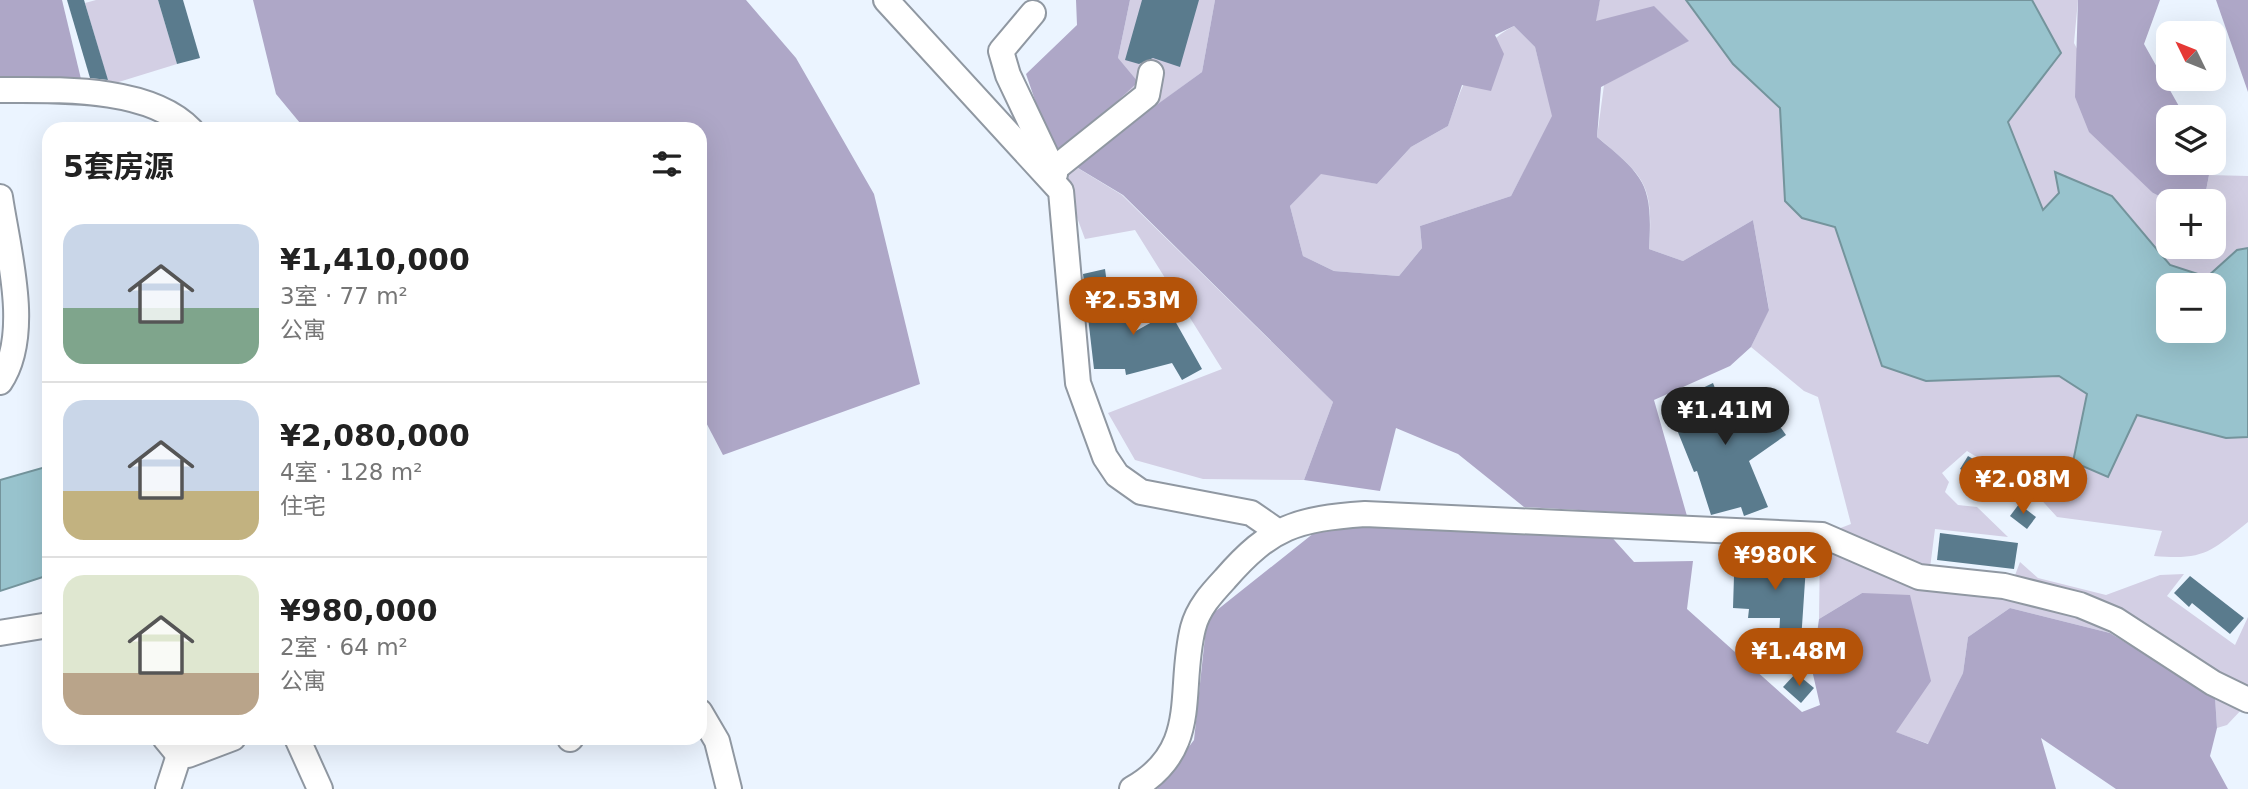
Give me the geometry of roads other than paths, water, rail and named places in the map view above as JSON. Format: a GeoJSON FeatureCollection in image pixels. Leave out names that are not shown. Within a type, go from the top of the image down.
{"type":"FeatureCollection","features":[{"type":"Feature","properties":{"kind":"street"},"geometry":{"type":"LineString","coordinates":[[886,0],[1057,180]]}},
{"type":"Feature","properties":{"kind":"street"},"geometry":{"type":"LineString","coordinates":[[1033,13],[1001,51],[1008,75],[1057,180],[1078,383],[1105,457],[1117,475],[1141,492],[1251,513],[1277,531]]}},
{"type":"Feature","properties":{"kind":"street"},"geometry":{"type":"LineString","coordinates":[[1057,180],[1147,95],[1151,73]]}},
{"type":"Feature","properties":{"kind":"street"},"geometry":{"type":"LineString","coordinates":[[0,90],[57,90],[128,98],[177,115],[184,122]]}},
{"type":"Feature","properties":{"kind":"street"},"geometry":{"type":"LineString","coordinates":[[0,197],[16,308],[14,354],[0,382]]}},
{"type":"Feature","properties":{"kind":"street"},"geometry":{"type":"LineString","coordinates":[[1132,789],[1153,777],[1171,757],[1183,724],[1193,627],[1204,602],[1249,551],[1277,531],[1319,517],[1365,514],[1822,535],[1919,577],[2004,586],[2080,605],[2116,620],[2213,683],[2248,701]]}},
{"type":"Feature","properties":{"kind":"street"},"geometry":{"type":"LineString","coordinates":[[0,633],[42,626]]}},
{"type":"Feature","properties":{"kind":"street"},"geometry":{"type":"LineString","coordinates":[[707,724],[717,741],[729,789]]}},
{"type":"Feature","properties":{"kind":"street"},"geometry":{"type":"LineString","coordinates":[[168,789],[172,747],[188,755],[214,745]]}},
{"type":"Feature","properties":{"kind":"street"},"geometry":{"type":"LineString","coordinates":[[300,745],[320,789]]}},
{"type":"Feature","properties":{"kind":"water"},"geometry":{"type":"Polygon","coordinates":[[[1686,0],[2032,0],[2061,53],[2008,122],[2043,210],[2059,193],[2055,172],[2112,196],[2156,248],[2156,259],[2165,259],[2170,265],[2195,273],[2156,273],[2156,343],[2226,343],[2226,273],[2211,273],[2237,250],[2248,248],[2248,437],[2226,438],[2137,415],[2108,477],[2073,462],[2087,394],[2059,376],[1926,381],[1882,366],[1835,227],[1802,218],[1785,201],[1780,108],[1733,64],[1686,0]]]}},
{"type":"Feature","properties":{"kind":"water"},"geometry":{"type":"Polygon","coordinates":[[[42,468],[42,577],[0,591],[0,480],[42,468]]]}}]}
